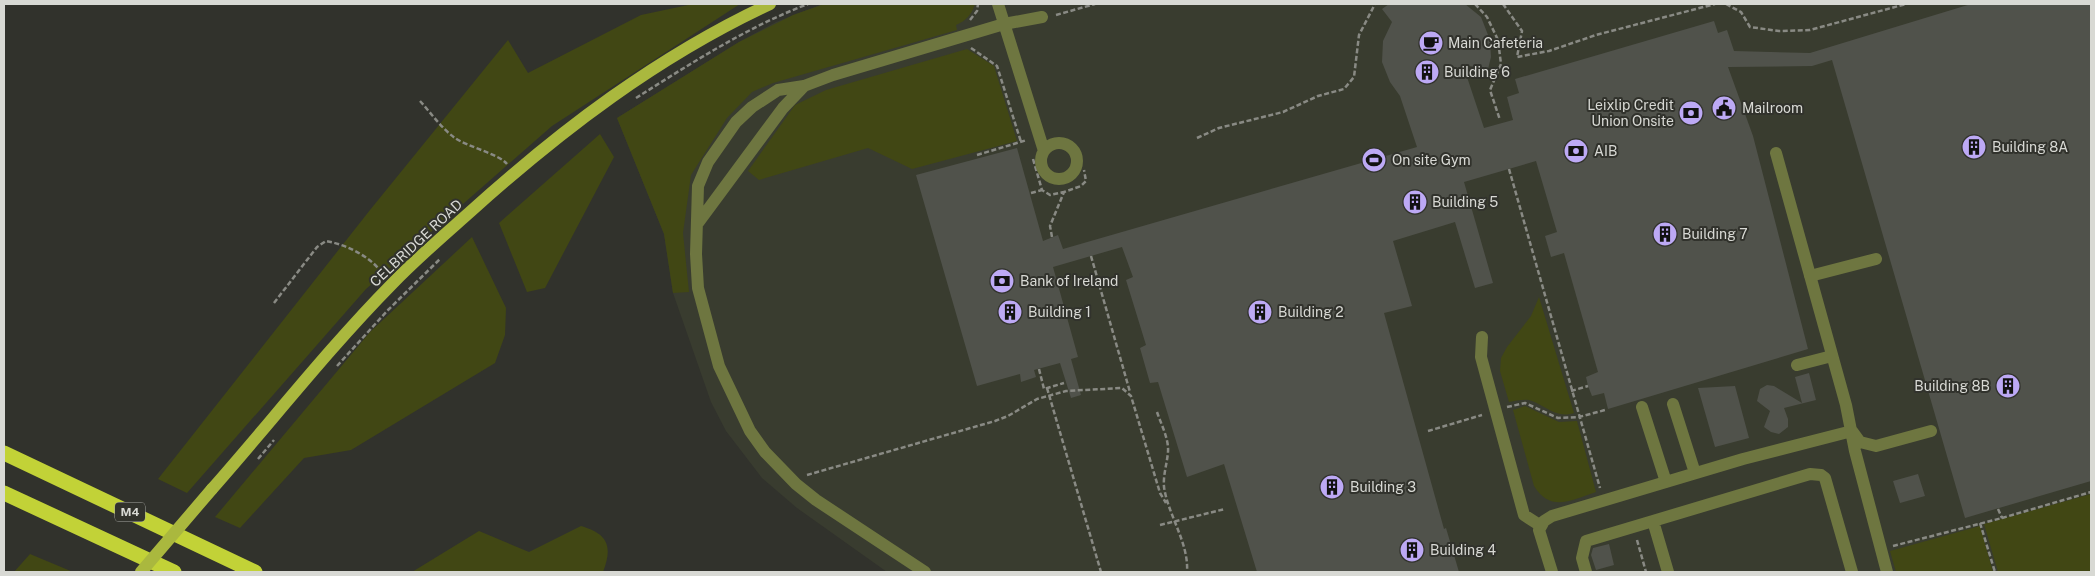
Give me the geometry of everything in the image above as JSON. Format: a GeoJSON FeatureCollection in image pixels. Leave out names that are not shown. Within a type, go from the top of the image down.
{"type":"FeatureCollection","features":[{"type":"Feature","properties":{"kind":"highway","name":"M4"},"geometry":{"type":"LineString","coordinates":[[4,453],[255,572]]}},
{"type":"Feature","properties":{"kind":"highway"},"geometry":{"type":"LineString","coordinates":[[4,493],[174,572]]}},
{"type":"Feature","properties":{"kind":"main road","name":"CELBRIDGE ROAD"},"geometry":{"type":"LineString","coordinates":[[141,572],[391,284],[513,173],[621,89],[728,23],[770,4]]}},
{"type":"Feature","properties":{"kind":"street"},"geometry":{"type":"LineString","coordinates":[[998,4],[1044,151]]}},
{"type":"Feature","properties":{"kind":"street"},"geometry":{"type":"LineString","coordinates":[[925,572],[816,500],[796,484],[765,452],[750,431],[719,366],[698,288],[696,254],[698,186],[702,174],[736,122],[752,107],[778,90],[804,86],[833,75],[1004,24],[1042,17]]}},
{"type":"Feature","properties":{"kind":"street"},"geometry":{"type":"LineString","coordinates":[[698,223],[783,108],[804,86]]}},
{"type":"Feature","properties":{"kind":"street"},"geometry":{"type":"LineString","coordinates":[[1776,153],[1852,431],[1887,572]]}},
{"type":"Feature","properties":{"kind":"street"},"geometry":{"type":"LineString","coordinates":[[1810,276],[1876,259]]}},
{"type":"Feature","properties":{"kind":"street"},"geometry":{"type":"LineString","coordinates":[[1482,337],[1482,357],[1524,515],[1540,526]]}},
{"type":"Feature","properties":{"kind":"street"},"geometry":{"type":"LineString","coordinates":[[1797,365],[1832,356]]}},
{"type":"Feature","properties":{"kind":"street"},"geometry":{"type":"LineString","coordinates":[[1673,404],[1695,474]]}},
{"type":"Feature","properties":{"kind":"street"},"geometry":{"type":"LineString","coordinates":[[1642,407],[1666,482]]}},
{"type":"Feature","properties":{"kind":"street"},"geometry":{"type":"LineString","coordinates":[[1852,431],[1860,442],[1876,446],[1931,431]]}},
{"type":"Feature","properties":{"kind":"street"},"geometry":{"type":"LineString","coordinates":[[1552,572],[1539,530],[1540,526],[1552,516],[1666,482],[1852,431]]}},
{"type":"Feature","properties":{"kind":"street"},"geometry":{"type":"LineString","coordinates":[[1586,572],[1582,558],[1583,547],[1586,541],[1810,474],[1821,474],[1825,478],[1852,572]]}},
{"type":"Feature","properties":{"kind":"street"},"geometry":{"type":"LineString","coordinates":[[1652,520],[1668,572]]}},
{"type":"Feature","properties":{"kind":"path"},"geometry":{"type":"LineString","coordinates":[[632,101],[748,32],[808,4]]}},
{"type":"Feature","properties":{"kind":"path"},"geometry":{"type":"LineString","coordinates":[[978,4],[977,11],[965,26],[970,46],[997,66],[1000,71],[1021,142]]}},
{"type":"Feature","properties":{"kind":"path"},"geometry":{"type":"LineString","coordinates":[[1042,17],[1095,4]]}},
{"type":"Feature","properties":{"kind":"path"},"geometry":{"type":"LineString","coordinates":[[1197,138],[1219,128],[1283,112],[1318,96],[1344,89],[1354,77],[1360,35],[1375,4]]}},
{"type":"Feature","properties":{"kind":"path"},"geometry":{"type":"LineString","coordinates":[[1475,4],[1487,16],[1498,40],[1501,64],[1490,90],[1500,120]]}},
{"type":"Feature","properties":{"kind":"path"},"geometry":{"type":"LineString","coordinates":[[1503,4],[1522,31],[1517,56],[1549,50],[1596,35],[1715,4]]}},
{"type":"Feature","properties":{"kind":"path"},"geometry":{"type":"LineString","coordinates":[[1726,4],[1741,12],[1750,27],[1779,31],[1810,30],[1906,4]]}},
{"type":"Feature","properties":{"kind":"path"},"geometry":{"type":"LineString","coordinates":[[420,101],[455,137],[485,153],[502,158],[513,173]]}},
{"type":"Feature","properties":{"kind":"path"},"geometry":{"type":"LineString","coordinates":[[978,155],[1027,140],[1030,148]]}},
{"type":"Feature","properties":{"kind":"path"},"geometry":{"type":"LineString","coordinates":[[1032,157],[1042,190],[1050,195],[1081,186],[1086,181],[1084,170]]}},
{"type":"Feature","properties":{"kind":"path"},"geometry":{"type":"LineString","coordinates":[[1509,169],[1604,501]]}},
{"type":"Feature","properties":{"kind":"path"},"geometry":{"type":"LineString","coordinates":[[1031,194],[1042,190]]}},
{"type":"Feature","properties":{"kind":"path"},"geometry":{"type":"LineString","coordinates":[[1052,237],[1050,226],[1064,192]]}},
{"type":"Feature","properties":{"kind":"path"},"geometry":{"type":"LineString","coordinates":[[274,303],[317,247],[326,241],[338,243],[376,264],[391,284]]}},
{"type":"Feature","properties":{"kind":"path"},"geometry":{"type":"LineString","coordinates":[[332,372],[388,310],[443,256]]}},
{"type":"Feature","properties":{"kind":"path"},"geometry":{"type":"LineString","coordinates":[[1091,256],[1160,493],[1166,503]]}},
{"type":"Feature","properties":{"kind":"path"},"geometry":{"type":"LineString","coordinates":[[1039,369],[1044,389],[1064,383]]}},
{"type":"Feature","properties":{"kind":"path"},"geometry":{"type":"LineString","coordinates":[[1571,391],[1588,386]]}},
{"type":"Feature","properties":{"kind":"path"},"geometry":{"type":"LineString","coordinates":[[1047,388],[1100,572]]}},
{"type":"Feature","properties":{"kind":"path"},"geometry":{"type":"LineString","coordinates":[[796,484],[802,477],[1005,418],[1027,404],[1066,391],[1095,391],[1122,388],[1132,396]]}},
{"type":"Feature","properties":{"kind":"path"},"geometry":{"type":"LineString","coordinates":[[1428,431],[1525,403],[1558,418],[1579,417],[1605,410]]}},
{"type":"Feature","properties":{"kind":"path"},"geometry":{"type":"LineString","coordinates":[[1157,412],[1168,451],[1164,471],[1164,488],[1176,520],[1186,560],[1187,572]]}},
{"type":"Feature","properties":{"kind":"path"},"geometry":{"type":"LineString","coordinates":[[256,461],[280,433]]}},
{"type":"Feature","properties":{"kind":"path"},"geometry":{"type":"LineString","coordinates":[[1880,550],[2091,492]]}},
{"type":"Feature","properties":{"kind":"path"},"geometry":{"type":"LineString","coordinates":[[1998,508],[2002,518]]}},
{"type":"Feature","properties":{"kind":"path"},"geometry":{"type":"LineString","coordinates":[[1160,525],[1225,509]]}},
{"type":"Feature","properties":{"kind":"path"},"geometry":{"type":"LineString","coordinates":[[1980,523],[1995,572]]}},
{"type":"Feature","properties":{"kind":"shaded area"},"geometry":{"type":"Polygon","coordinates":[[[823,4],[2091,4],[2091,572],[887,572],[797,508],[762,478],[726,431],[711,402],[673,293],[664,234],[617,118],[739,42],[776,22],[823,4]]]}},
{"type":"Feature","properties":{"kind":"green space"},"geometry":{"type":"Polygon","coordinates":[[[693,4],[740,4],[552,126],[366,289],[187,493],[158,479],[370,210],[508,40],[528,73],[641,15],[693,4]]]}},
{"type":"Feature","properties":{"kind":"green space"},"geometry":{"type":"Polygon","coordinates":[[[824,4],[975,4],[968,17],[956,25],[957,30],[773,83],[752,92],[727,118],[691,175],[683,233],[689,292],[673,293],[664,234],[617,118],[739,42],[793,15],[824,4]]]}},
{"type":"Feature","properties":{"kind":"green space"},"geometry":{"type":"Polygon","coordinates":[[[967,49],[994,66],[1017,141],[912,169],[868,148],[759,180],[748,171],[795,105],[826,90],[967,49]]]}},
{"type":"Feature","properties":{"kind":"green space"},"geometry":{"type":"Polygon","coordinates":[[[600,134],[614,157],[545,288],[527,292],[499,223],[600,134]]]}},
{"type":"Feature","properties":{"kind":"green space"},"geometry":{"type":"Polygon","coordinates":[[[472,237],[506,308],[505,335],[495,363],[351,450],[304,458],[240,528],[215,517],[370,332],[472,237]]]}},
{"type":"Feature","properties":{"kind":"green space"},"geometry":{"type":"Polygon","coordinates":[[[1539,297],[1574,413],[1556,413],[1529,400],[1509,402],[1500,371],[1501,358],[1507,347],[1531,316],[1539,297]]]}},
{"type":"Feature","properties":{"kind":"green space"},"geometry":{"type":"Polygon","coordinates":[[[1525,406],[1559,422],[1577,421],[1596,492],[1570,501],[1554,502],[1547,499],[1534,486],[1513,410],[1525,406]]]}},
{"type":"Feature","properties":{"kind":"green space"},"geometry":{"type":"Polygon","coordinates":[[[2091,494],[2091,572],[1998,572],[1984,524],[2091,494]]]}},
{"type":"Feature","properties":{"kind":"green space"},"geometry":{"type":"Polygon","coordinates":[[[581,526],[597,533],[606,542],[608,555],[603,572],[412,572],[479,531],[529,552],[581,526]]]}},
{"type":"Feature","properties":{"kind":"green space"},"geometry":{"type":"Polygon","coordinates":[[[1980,526],[1993,572],[1896,572],[1890,551],[1980,526]]]}},
{"type":"Feature","properties":{"kind":"green space"},"geometry":{"type":"Polygon","coordinates":[[[30,554],[73,572],[14,572],[30,554]]]}},
{"type":"Feature","properties":{"kind":"building"},"geometry":{"type":"Polygon","coordinates":[[[1389,4],[1465,4],[1481,17],[1490,40],[1491,57],[1488,69],[1463,65],[1484,128],[1513,120],[1507,97],[1519,93],[1515,79],[1714,21],[1718,33],[1727,30],[1734,51],[1810,53],[1971,4],[2091,4],[2091,481],[1965,518],[1832,60],[1812,66],[1728,67],[1753,136],[1808,349],[1608,409],[1604,393],[1592,396],[1588,386],[1586,377],[1598,372],[1564,253],[1551,257],[1545,236],[1557,232],[1536,161],[1464,182],[1493,283],[1475,288],[1455,222],[1393,241],[1412,306],[1384,313],[1444,529],[1446,528],[1459,572],[1257,572],[1224,464],[1187,477],[1158,382],[1150,383],[1140,348],[1146,345],[1126,280],[1133,277],[1122,247],[1053,267],[1078,357],[1071,359],[1081,395],[1071,398],[1060,363],[1034,370],[1036,377],[1021,382],[1020,374],[977,386],[916,175],[1017,148],[1043,241],[1058,235],[1063,249],[1417,147],[1400,96],[1390,82],[1382,62],[1383,41],[1392,22],[1382,9],[1389,4]]]}},
{"type":"Feature","properties":{"kind":"building"},"geometry":{"type":"Polygon","coordinates":[[[1809,373],[1816,400],[1784,408],[1788,419],[1788,427],[1779,434],[1771,432],[1764,427],[1770,411],[1757,401],[1760,389],[1767,385],[1774,386],[1802,403],[1795,377],[1809,373]]]}},
{"type":"Feature","properties":{"kind":"building"},"geometry":{"type":"Polygon","coordinates":[[[1735,386],[1749,438],[1715,447],[1698,388],[1735,386]]]}},
{"type":"Feature","properties":{"kind":"building"},"geometry":{"type":"Polygon","coordinates":[[[1918,474],[1925,496],[1900,503],[1893,481],[1918,474]]]}},
{"type":"Feature","properties":{"kind":"building"},"geometry":{"type":"Polygon","coordinates":[[[1609,544],[1614,565],[1596,570],[1591,555],[1593,548],[1609,544]]]}},
{"type":"Feature","properties":{"kind":"place","name":"Main Cafeteria"},"geometry":{"type":"Point","coordinates":[1431,43]}},
{"type":"Feature","properties":{"kind":"place","name":"Building 6"},"geometry":{"type":"Point","coordinates":[1427,72]}},
{"type":"Feature","properties":{"kind":"place","name":"Mailroom"},"geometry":{"type":"Point","coordinates":[1724,108]}},
{"type":"Feature","properties":{"kind":"place","name":"Leixlip Credit Union Onsite"},"geometry":{"type":"Point","coordinates":[1691,113]}},
{"type":"Feature","properties":{"kind":"place","name":"Building 8A"},"geometry":{"type":"Point","coordinates":[1974,147]}},
{"type":"Feature","properties":{"kind":"place","name":"AIB"},"geometry":{"type":"Point","coordinates":[1576,151]}},
{"type":"Feature","properties":{"kind":"place","name":"On site Gym"},"geometry":{"type":"Point","coordinates":[1374,160]}},
{"type":"Feature","properties":{"kind":"place","name":"Building 5"},"geometry":{"type":"Point","coordinates":[1415,202]}},
{"type":"Feature","properties":{"kind":"place","name":"Building 7"},"geometry":{"type":"Point","coordinates":[1665,234]}},
{"type":"Feature","properties":{"kind":"place","name":"Bank of Ireland"},"geometry":{"type":"Point","coordinates":[1002,281]}},
{"type":"Feature","properties":{"kind":"place","name":"Building 1"},"geometry":{"type":"Point","coordinates":[1010,312]}},
{"type":"Feature","properties":{"kind":"place","name":"Building 2"},"geometry":{"type":"Point","coordinates":[1260,312]}},
{"type":"Feature","properties":{"kind":"place","name":"Building 8B"},"geometry":{"type":"Point","coordinates":[2008,386]}},
{"type":"Feature","properties":{"kind":"place","name":"Building 3"},"geometry":{"type":"Point","coordinates":[1332,487]}},
{"type":"Feature","properties":{"kind":"place","name":"Building 4"},"geometry":{"type":"Point","coordinates":[1412,550]}}]}
